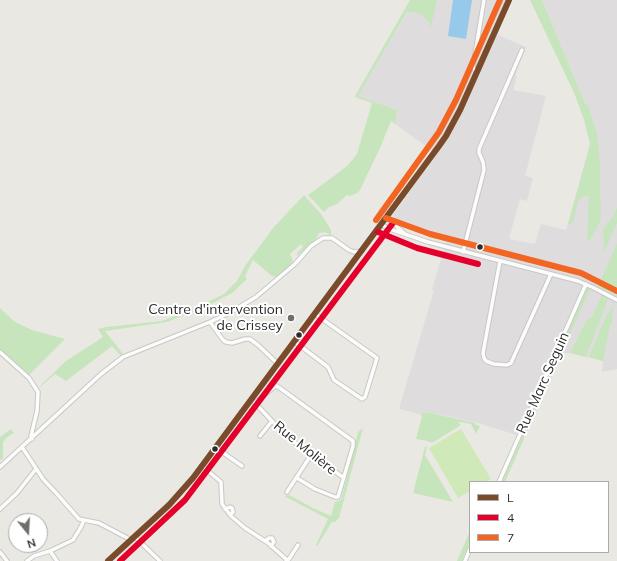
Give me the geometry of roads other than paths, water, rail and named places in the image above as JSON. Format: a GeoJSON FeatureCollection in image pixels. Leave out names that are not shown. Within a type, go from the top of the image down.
{"type":"FeatureCollection","features":[{"type":"Feature","properties":{"kind":"street"},"geometry":{"type":"LineString","coordinates":[[478,70],[475,70],[473,67],[484,0]]}},
{"type":"Feature","properties":{"kind":"street"},"geometry":{"type":"LineString","coordinates":[[108,561],[179,495],[295,342],[446,136],[478,70],[509,0]]}},
{"type":"Feature","properties":{"kind":"street"},"geometry":{"type":"LineString","coordinates":[[463,252],[484,170],[479,149],[522,50]]}},
{"type":"Feature","properties":{"kind":"street"},"geometry":{"type":"LineString","coordinates":[[387,218],[405,234]]}},
{"type":"Feature","properties":{"kind":"street"},"geometry":{"type":"LineString","coordinates":[[382,225],[390,230],[428,242],[586,284],[617,300]]}},
{"type":"Feature","properties":{"kind":"street"},"geometry":{"type":"LineString","coordinates":[[0,467],[101,374],[123,357],[231,312],[256,297],[295,264],[311,246],[318,241],[326,238],[334,239],[349,250],[354,252],[362,251]]}},
{"type":"Feature","properties":{"kind":"street"},"geometry":{"type":"LineString","coordinates":[[500,261],[483,346],[483,353],[486,361],[502,365],[511,363],[551,274]]}},
{"type":"Feature","properties":{"kind":"street","name":"Rue Marc Seguin"},"geometry":{"type":"LineString","coordinates":[[499,481],[586,284]]}},
{"type":"Feature","properties":{"kind":"street"},"geometry":{"type":"LineString","coordinates":[[295,342],[328,367],[334,380],[362,399],[365,397],[377,360],[375,357],[315,314]]}},
{"type":"Feature","properties":{"kind":"street"},"geometry":{"type":"LineString","coordinates":[[210,322],[226,342],[232,343],[250,339],[278,364]]}},
{"type":"Feature","properties":{"kind":"street"},"geometry":{"type":"LineString","coordinates":[[0,352],[29,378],[38,392],[31,436],[32,438]]}},
{"type":"Feature","properties":{"kind":"street"},"geometry":{"type":"LineString","coordinates":[[255,403],[274,386],[277,386],[352,440],[353,446],[340,495],[334,497],[315,489],[297,478]]}},
{"type":"Feature","properties":{"kind":"street","name":"Rue Molière"},"geometry":{"type":"LineString","coordinates":[[251,399],[287,437],[344,478]]}},
{"type":"Feature","properties":{"kind":"street"},"geometry":{"type":"LineString","coordinates":[[260,436],[272,421]]}},
{"type":"Feature","properties":{"kind":"street"},"geometry":{"type":"LineString","coordinates":[[22,447],[43,479],[64,500],[74,514],[84,520],[99,522],[133,539],[160,561]]}},
{"type":"Feature","properties":{"kind":"street"},"geometry":{"type":"LineString","coordinates":[[215,447],[242,466]]}},
{"type":"Feature","properties":{"kind":"street"},"geometry":{"type":"LineString","coordinates":[[287,492],[311,455]]}},
{"type":"Feature","properties":{"kind":"street"},"geometry":{"type":"LineString","coordinates":[[202,466],[221,482],[222,502],[225,510],[230,507],[232,508],[233,512],[230,515],[245,528],[265,541],[286,560],[289,559],[298,545]]}},
{"type":"Feature","properties":{"kind":"street"},"geometry":{"type":"LineString","coordinates":[[0,509],[17,493],[36,469]]}},
{"type":"Feature","properties":{"kind":"street"},"geometry":{"type":"LineString","coordinates":[[27,561],[34,556],[50,551],[73,540],[82,528],[84,520]]}},
{"type":"Feature","properties":{"kind":"street"},"geometry":{"type":"LineString","coordinates":[[265,541],[272,538],[274,542],[271,546]]}},
{"type":"Feature","properties":{"kind":"street"},"geometry":{"type":"LineString","coordinates":[[50,551],[57,561]]}},
{"type":"Feature","properties":{"kind":"street"},"geometry":{"type":"LineString","coordinates":[[464,561],[469,551]]}},
{"type":"Feature","properties":{"kind":"street"},"geometry":{"type":"LineString","coordinates":[[0,552],[7,561]]}},
{"type":"Feature","properties":{"kind":"water"},"geometry":{"type":"Polygon","coordinates":[[[453,0],[472,0],[466,39],[448,36],[453,0]]]}},
{"type":"Feature","properties":{"kind":"place","name":"Centre d'intervention de Crissey"},"geometry":{"type":"Point","coordinates":[291,318]}}]}
